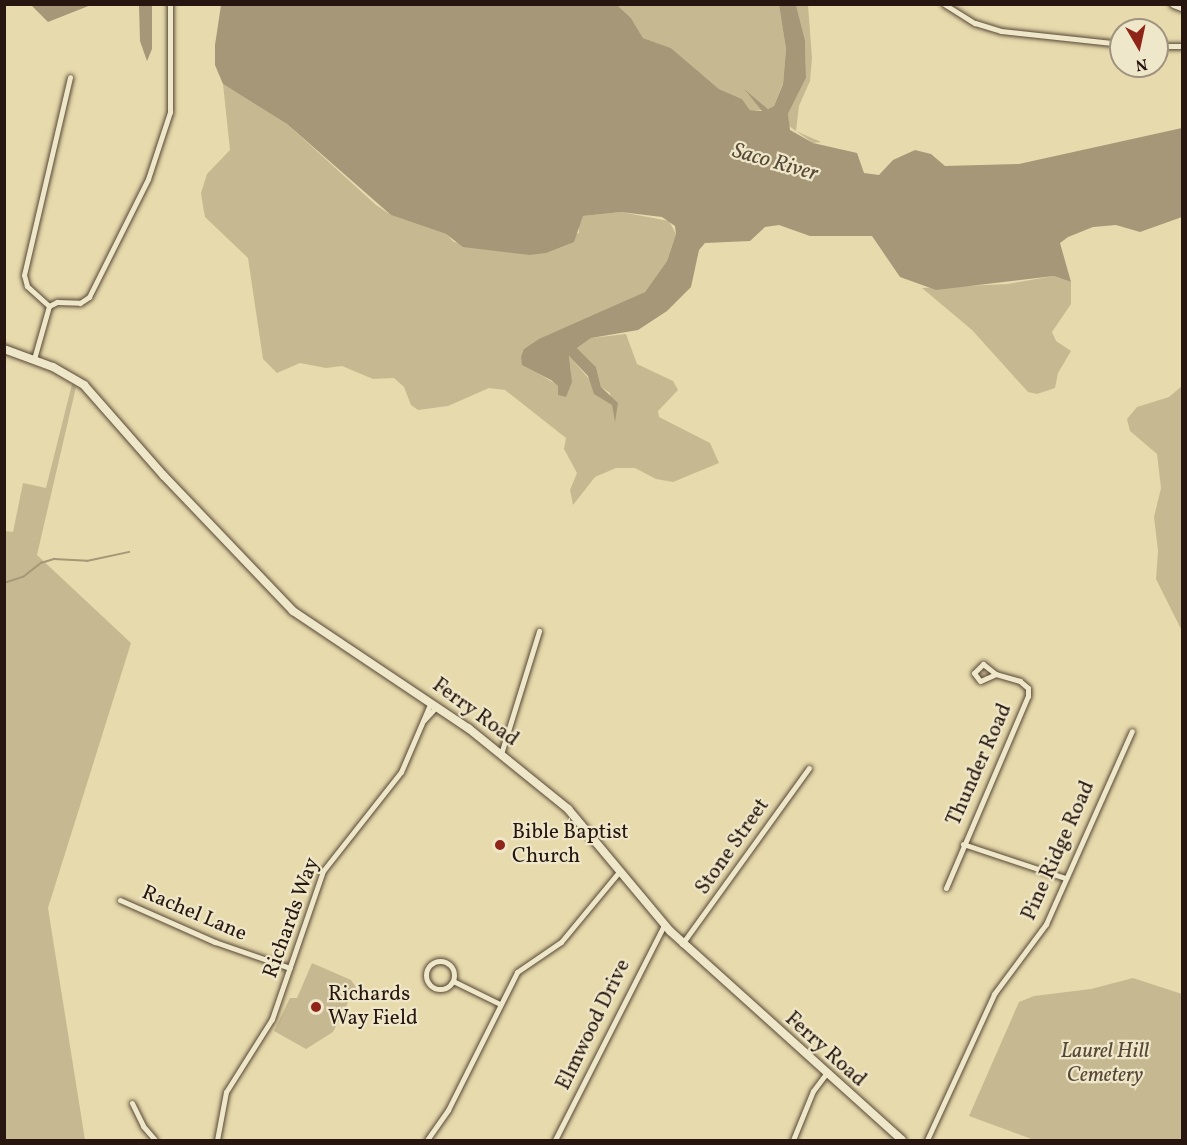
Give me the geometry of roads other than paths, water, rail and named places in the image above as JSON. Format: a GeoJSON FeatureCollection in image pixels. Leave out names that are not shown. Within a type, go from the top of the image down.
{"type":"FeatureCollection","features":[{"type":"Feature","properties":{"kind":"main road"},"geometry":{"type":"LineString","coordinates":[[1174,4],[1182,7]]}},
{"type":"Feature","properties":{"kind":"main road","name":"Ferry Road"},"geometry":{"type":"LineString","coordinates":[[4,349],[65,373],[90,390],[164,476],[293,611],[434,704],[501,754],[568,809],[664,926],[682,944],[902,1140]]}},
{"type":"Feature","properties":{"kind":"street"},"geometry":{"type":"LineString","coordinates":[[34,359],[49,306],[57,302],[80,303],[89,297],[148,179],[170,116],[170,4]]}},
{"type":"Feature","properties":{"kind":"street"},"geometry":{"type":"LineString","coordinates":[[944,4],[975,23],[1001,32],[1109,43]]}},
{"type":"Feature","properties":{"kind":"street"},"geometry":{"type":"LineString","coordinates":[[49,306],[27,286],[24,275],[70,77]]}},
{"type":"Feature","properties":{"kind":"street"},"geometry":{"type":"LineString","coordinates":[[501,754],[538,631]]}},
{"type":"Feature","properties":{"kind":"street","name":"Thunder Road"},"geometry":{"type":"LineString","coordinates":[[946,888],[1028,696],[1024,683],[996,674]]}},
{"type":"Feature","properties":{"kind":"street","name":"Richards Way"},"geometry":{"type":"LineString","coordinates":[[217,1140],[228,1088],[270,1023],[326,866],[401,772],[424,720],[434,704]]}},
{"type":"Feature","properties":{"kind":"street","name":"Pine Ridge Road"},"geometry":{"type":"LineString","coordinates":[[927,1140],[994,994],[1046,924],[1132,731]]}},
{"type":"Feature","properties":{"kind":"street","name":"Stone Street"},"geometry":{"type":"LineString","coordinates":[[682,944],[809,768]]}},
{"type":"Feature","properties":{"kind":"street"},"geometry":{"type":"LineString","coordinates":[[963,844],[1065,878]]}},
{"type":"Feature","properties":{"kind":"street"},"geometry":{"type":"LineString","coordinates":[[427,1140],[448,1110],[500,1004],[522,966],[561,942],[619,872]]}},
{"type":"Feature","properties":{"kind":"street","name":"Rachel Lane"},"geometry":{"type":"LineString","coordinates":[[120,900],[215,942],[290,968]]}},
{"type":"Feature","properties":{"kind":"street","name":"Elmwood Drive"},"geometry":{"type":"LineString","coordinates":[[555,1140],[664,926]]}},
{"type":"Feature","properties":{"kind":"street"},"geometry":{"type":"LineString","coordinates":[[436,961],[446,962],[453,970],[453,981],[446,988],[436,988],[426,979],[427,969],[436,961]]}},
{"type":"Feature","properties":{"kind":"street"},"geometry":{"type":"LineString","coordinates":[[453,981],[500,1004]]}},
{"type":"Feature","properties":{"kind":"street"},"geometry":{"type":"LineString","coordinates":[[793,1140],[813,1091],[826,1074]]}},
{"type":"Feature","properties":{"kind":"street"},"geometry":{"type":"LineString","coordinates":[[132,1103],[143,1126],[155,1140]]}},
{"type":"Feature","properties":{"kind":"water"},"geometry":{"type":"Polygon","coordinates":[[[31,5],[91,5],[48,22],[31,5]]]}},
{"type":"Feature","properties":{"kind":"water"},"geometry":{"type":"Polygon","coordinates":[[[139,5],[152,6],[152,49],[147,61],[140,41],[139,5]]]}},
{"type":"Feature","properties":{"kind":"water","name":"Saco River"},"geometry":{"type":"Polygon","coordinates":[[[221,5],[617,5],[631,18],[643,38],[671,48],[719,89],[742,99],[750,110],[762,111],[744,89],[768,109],[774,106],[783,84],[786,49],[779,5],[796,5],[805,40],[806,78],[788,114],[790,130],[813,143],[857,153],[864,173],[879,175],[893,160],[915,150],[931,154],[945,166],[1019,164],[1182,128],[1182,217],[1140,232],[1116,225],[1093,227],[1068,237],[1060,243],[1071,282],[1054,276],[936,290],[900,277],[872,236],[810,236],[779,225],[765,227],[750,241],[705,243],[699,250],[691,287],[667,311],[638,330],[591,338],[577,348],[596,367],[601,387],[618,403],[615,422],[612,405],[594,394],[588,376],[569,356],[572,382],[566,397],[558,395],[558,386],[551,380],[522,365],[521,357],[524,349],[539,339],[645,292],[667,261],[676,234],[675,226],[662,217],[621,212],[583,216],[574,242],[546,253],[529,255],[463,247],[446,234],[391,215],[287,124],[223,84],[215,65],[215,45],[221,5]]]}},
{"type":"Feature","properties":{"kind":"waterway"},"geometry":{"type":"LineString","coordinates":[[4,583],[23,577],[41,563],[54,559],[87,561],[129,552]]}},
{"type":"Feature","properties":{"kind":"place","name":"Bible Baptist Church"},"geometry":{"type":"Point","coordinates":[500,845]}},
{"type":"Feature","properties":{"kind":"place","name":"Richards Way Field"},"geometry":{"type":"Point","coordinates":[316,1007]}},
{"type":"Feature","properties":{"kind":"park label","name":"Laurel Hill Cemetery"},"geometry":{"type":"Point","coordinates":[1105,1064]}}]}
